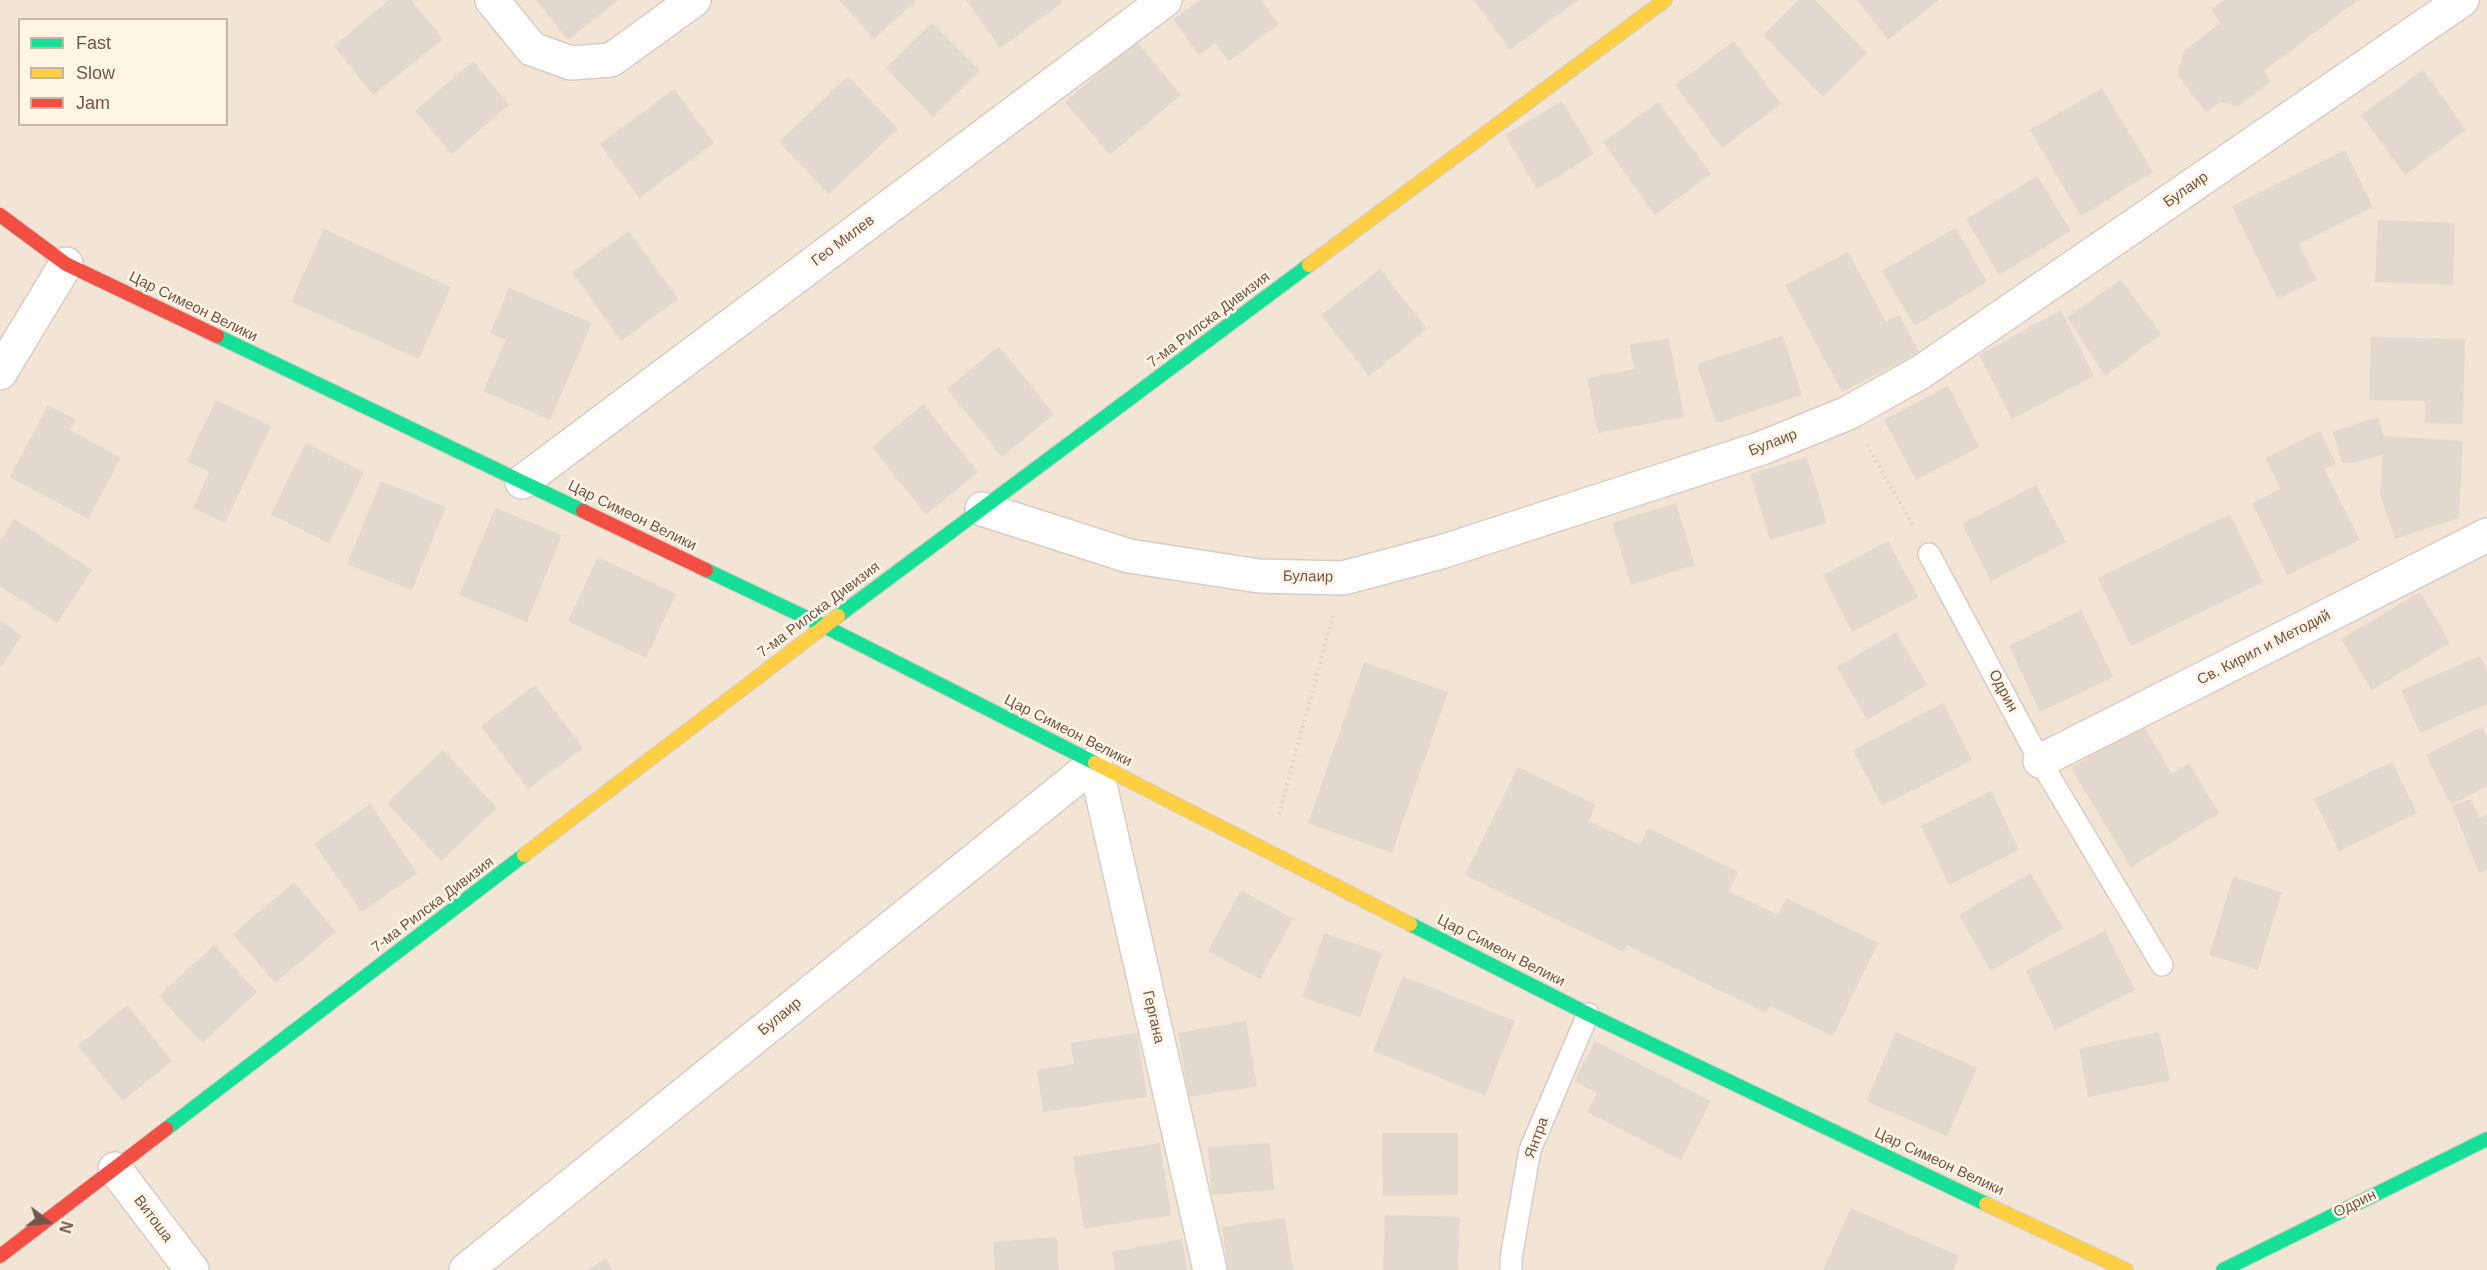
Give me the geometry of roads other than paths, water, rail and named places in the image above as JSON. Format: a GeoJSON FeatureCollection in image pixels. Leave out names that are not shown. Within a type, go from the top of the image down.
{"type":"FeatureCollection","features":[{"type":"Feature","properties":{"kind":"street"},"geometry":{"type":"LineString","coordinates":[[492,0],[532,50],[571,63],[611,60],[694,0]]}},
{"type":"Feature","properties":{"kind":"street","name":"Гео Милев"},"geometry":{"type":"LineString","coordinates":[[522,482],[1165,0]]}},
{"type":"Feature","properties":{"kind":"street","name":"7-ма Рилска Дивизия"},"geometry":{"type":"LineString","coordinates":[[0,1256],[824,626],[1665,0]]}},
{"type":"Feature","properties":{"kind":"street","name":"Булаир"},"geometry":{"type":"LineString","coordinates":[[982,509],[1129,556],[1258,576],[1343,578],[1441,552],[1762,448],[1848,413],[1921,372],[2462,0]]}},
{"type":"Feature","properties":{"kind":"street","name":"Цар Симеон Велики"},"geometry":{"type":"LineString","coordinates":[[0,215],[66,264],[824,626],[1588,1014],[2126,1270]]}},
{"type":"Feature","properties":{"kind":"street"},"geometry":{"type":"LineString","coordinates":[[0,373],[66,264]]}},
{"type":"Feature","properties":{"kind":"street","name":"Св. Кирил и Методий"},"geometry":{"type":"LineString","coordinates":[[2040,761],[2487,535]]}},
{"type":"Feature","properties":{"kind":"street","name":"Булаир"},"geometry":{"type":"LineString","coordinates":[[466,1270],[1095,763]]}},
{"type":"Feature","properties":{"kind":"street","name":"Гергана"},"geometry":{"type":"LineString","coordinates":[[1095,763],[1210,1270]]}},
{"type":"Feature","properties":{"kind":"street","name":"Одрин"},"geometry":{"type":"LineString","coordinates":[[2223,1270],[2487,1139]]}},
{"type":"Feature","properties":{"kind":"street","name":"Витоша"},"geometry":{"type":"LineString","coordinates":[[115,1169],[192,1270]]}},
{"type":"Feature","properties":{"kind":"lane","name":"Одрин"},"geometry":{"type":"LineString","coordinates":[[1929,554],[2040,761],[2162,965]]}},
{"type":"Feature","properties":{"kind":"lane","name":"Янтра"},"geometry":{"type":"LineString","coordinates":[[1511,1270],[1511,1258],[1530,1150],[1588,1014]]}}]}
